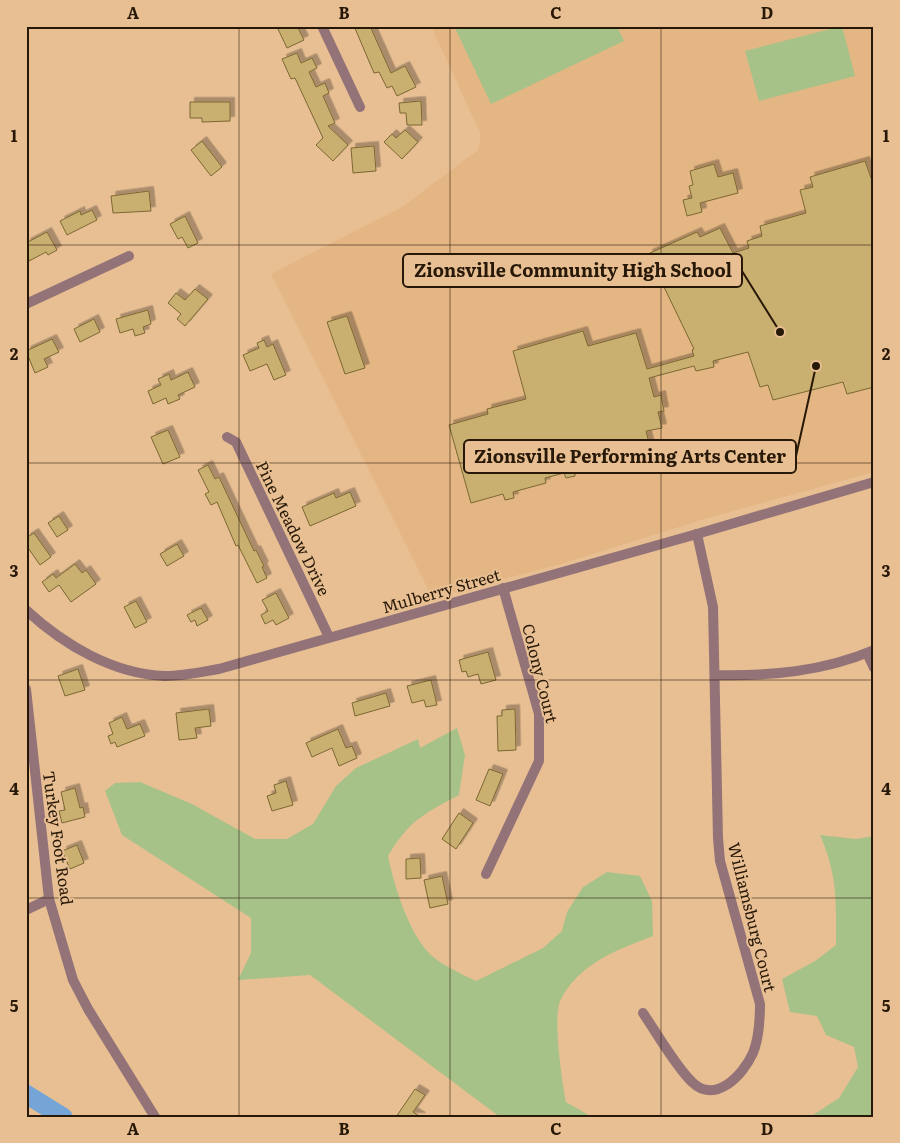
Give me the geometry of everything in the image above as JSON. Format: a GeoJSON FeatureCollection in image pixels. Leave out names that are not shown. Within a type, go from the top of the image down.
{"type":"FeatureCollection","features":[{"type":"Feature","properties":{"kind":"street"},"geometry":{"type":"LineString","coordinates":[[322,26],[360,106]]}},
{"type":"Feature","properties":{"kind":"street"},"geometry":{"type":"LineString","coordinates":[[26,304],[129,256]]}},
{"type":"Feature","properties":{"kind":"street","name":"Pine Meadow Drive"},"geometry":{"type":"LineString","coordinates":[[227,437],[236,442],[330,637]]}},
{"type":"Feature","properties":{"kind":"street","name":"Mulberry Street"},"geometry":{"type":"LineString","coordinates":[[26,610],[42,625],[80,650],[120,667],[165,676],[219,669],[874,482]]}},
{"type":"Feature","properties":{"kind":"street","name":"Williamsburg Court"},"geometry":{"type":"LineString","coordinates":[[643,1013],[692,1082],[704,1090],[720,1089],[741,1073],[753,1052],[759,1029],[760,1004],[720,861],[713,606],[697,534]]}},
{"type":"Feature","properties":{"kind":"street","name":"Colony Court"},"geometry":{"type":"LineString","coordinates":[[486,874],[539,761],[541,734],[539,714],[503,588]]}},
{"type":"Feature","properties":{"kind":"street"},"geometry":{"type":"LineString","coordinates":[[715,675],[800,672],[830,666],[870,652],[874,668]]}},
{"type":"Feature","properties":{"kind":"street","name":"Turkey Foot Road"},"geometry":{"type":"LineString","coordinates":[[26,689],[49,899],[73,980],[88,1009],[155,1117]]}},
{"type":"Feature","properties":{"kind":"street"},"geometry":{"type":"LineString","coordinates":[[26,910],[49,899]]}},
{"type":"Feature","properties":{"kind":"shaded area"},"geometry":{"type":"Polygon","coordinates":[[[431,26],[874,26],[874,472],[708,518],[561,564],[451,593],[430,593],[271,274],[402,207],[478,150],[481,135],[431,26]]]}},
{"type":"Feature","properties":{"kind":"green space"},"geometry":{"type":"Polygon","coordinates":[[[454,26],[617,26],[624,41],[491,104],[454,26]]]}},
{"type":"Feature","properties":{"kind":"green space"},"geometry":{"type":"Polygon","coordinates":[[[842,26],[855,76],[759,101],[745,51],[842,26]]]}},
{"type":"Feature","properties":{"kind":"green space"},"geometry":{"type":"Polygon","coordinates":[[[457,728],[465,755],[459,795],[426,813],[410,826],[388,856],[398,894],[408,920],[421,944],[433,957],[451,969],[476,981],[543,948],[562,931],[567,912],[583,887],[607,872],[640,876],[652,901],[653,936],[613,953],[589,967],[569,987],[558,1007],[559,1049],[566,1102],[592,1117],[500,1117],[310,975],[238,980],[251,953],[251,918],[122,835],[105,791],[115,783],[140,782],[192,804],[255,839],[287,839],[313,824],[336,786],[356,768],[418,739],[420,748],[457,728]]]}},
{"type":"Feature","properties":{"kind":"green space"},"geometry":{"type":"Polygon","coordinates":[[[820,835],[856,839],[874,836],[874,1117],[810,1117],[839,1098],[858,1067],[854,1047],[826,1035],[817,1016],[790,1012],[782,979],[815,961],[836,945],[835,889],[830,864],[820,835]]]}},
{"type":"Feature","properties":{"kind":"building"},"geometry":{"type":"Polygon","coordinates":[[[285,26],[297,26],[304,40],[287,48],[278,29],[285,26]]]}},
{"type":"Feature","properties":{"kind":"building"},"geometry":{"type":"Polygon","coordinates":[[[354,26],[370,26],[391,73],[405,66],[416,87],[397,96],[392,86],[387,88],[379,72],[374,73],[354,26]]]}},
{"type":"Feature","properties":{"kind":"building"},"geometry":{"type":"Polygon","coordinates":[[[297,53],[301,63],[312,58],[317,68],[309,72],[316,87],[325,83],[329,93],[323,96],[335,123],[328,126],[348,145],[333,161],[316,145],[323,138],[295,78],[291,79],[282,59],[297,53]]]}},
{"type":"Feature","properties":{"kind":"building"},"geometry":{"type":"Polygon","coordinates":[[[421,101],[422,125],[407,125],[406,113],[400,113],[399,103],[421,101]]]}},
{"type":"Feature","properties":{"kind":"building"},"geometry":{"type":"Polygon","coordinates":[[[190,102],[230,102],[230,121],[202,122],[202,118],[190,118],[190,102]]]}},
{"type":"Feature","properties":{"kind":"building"},"geometry":{"type":"Polygon","coordinates":[[[405,130],[418,142],[402,159],[384,142],[392,134],[396,138],[405,130]]]}},
{"type":"Feature","properties":{"kind":"building"},"geometry":{"type":"Polygon","coordinates":[[[202,141],[222,167],[211,176],[191,150],[202,141]]]}},
{"type":"Feature","properties":{"kind":"building"},"geometry":{"type":"Polygon","coordinates":[[[374,146],[376,171],[353,173],[351,148],[374,146]]]}},
{"type":"Feature","properties":{"kind":"building"},"geometry":{"type":"Polygon","coordinates":[[[865,161],[874,186],[874,387],[847,394],[843,382],[773,400],[768,385],[760,387],[748,352],[713,361],[714,367],[696,371],[694,366],[649,378],[654,397],[661,395],[664,411],[658,412],[662,428],[646,431],[651,451],[575,472],[575,476],[566,478],[564,473],[545,478],[546,483],[513,492],[514,498],[505,500],[503,494],[471,503],[449,425],[488,414],[487,409],[526,399],[513,351],[583,331],[588,346],[636,333],[647,369],[694,356],[692,350],[694,349],[648,254],[697,232],[700,237],[720,228],[733,253],[749,248],[747,241],[762,236],[760,226],[806,213],[800,190],[813,187],[810,177],[865,161]]]}},
{"type":"Feature","properties":{"kind":"building"},"geometry":{"type":"Polygon","coordinates":[[[714,164],[718,177],[733,173],[738,193],[700,203],[702,212],[687,216],[683,200],[692,198],[689,186],[693,185],[690,171],[714,164]]]}},
{"type":"Feature","properties":{"kind":"building"},"geometry":{"type":"Polygon","coordinates":[[[149,191],[151,211],[113,213],[111,196],[149,191]]]}},
{"type":"Feature","properties":{"kind":"building"},"geometry":{"type":"Polygon","coordinates":[[[92,210],[97,220],[67,235],[60,221],[80,211],[81,215],[92,210]]]}},
{"type":"Feature","properties":{"kind":"building"},"geometry":{"type":"Polygon","coordinates":[[[185,216],[198,243],[188,248],[182,237],[178,239],[170,224],[185,216]]]}},
{"type":"Feature","properties":{"kind":"building"},"geometry":{"type":"Polygon","coordinates":[[[47,232],[57,250],[48,255],[46,252],[29,261],[26,243],[47,232]]]}},
{"type":"Feature","properties":{"kind":"building"},"geometry":{"type":"Polygon","coordinates":[[[195,289],[208,299],[185,326],[177,319],[181,314],[168,303],[176,293],[185,300],[195,289]]]}},
{"type":"Feature","properties":{"kind":"building"},"geometry":{"type":"Polygon","coordinates":[[[148,310],[151,324],[143,327],[145,333],[135,336],[133,329],[120,333],[116,319],[148,310]]]}},
{"type":"Feature","properties":{"kind":"building"},"geometry":{"type":"Polygon","coordinates":[[[347,316],[365,368],[345,374],[327,322],[347,316]]]}},
{"type":"Feature","properties":{"kind":"building"},"geometry":{"type":"Polygon","coordinates":[[[94,319],[100,332],[80,342],[74,329],[94,319]]]}},
{"type":"Feature","properties":{"kind":"building"},"geometry":{"type":"Polygon","coordinates":[[[52,339],[59,352],[44,359],[48,367],[35,373],[26,351],[52,339]]]}},
{"type":"Feature","properties":{"kind":"building"},"geometry":{"type":"Polygon","coordinates":[[[264,340],[267,347],[273,344],[286,375],[274,380],[267,364],[250,371],[243,355],[259,348],[257,343],[264,340]]]}},
{"type":"Feature","properties":{"kind":"building"},"geometry":{"type":"Polygon","coordinates":[[[188,372],[195,387],[178,395],[180,399],[168,404],[166,398],[153,404],[148,391],[161,385],[158,379],[169,374],[171,380],[188,372]]]}},
{"type":"Feature","properties":{"kind":"building"},"geometry":{"type":"Polygon","coordinates":[[[168,430],[180,457],[163,464],[151,437],[168,430]]]}},
{"type":"Feature","properties":{"kind":"building"},"geometry":{"type":"Polygon","coordinates":[[[208,465],[215,479],[219,477],[254,551],[256,550],[264,566],[262,567],[267,578],[257,583],[238,545],[236,546],[217,502],[211,505],[205,494],[209,492],[198,470],[208,465]]]}},
{"type":"Feature","properties":{"kind":"building"},"geometry":{"type":"Polygon","coordinates":[[[350,492],[356,506],[310,526],[302,507],[334,493],[336,498],[350,492]]]}},
{"type":"Feature","properties":{"kind":"building"},"geometry":{"type":"Polygon","coordinates":[[[59,516],[68,530],[57,537],[48,523],[59,516]]]}},
{"type":"Feature","properties":{"kind":"building"},"geometry":{"type":"Polygon","coordinates":[[[34,533],[51,557],[40,565],[26,545],[26,538],[34,533]]]}},
{"type":"Feature","properties":{"kind":"building"},"geometry":{"type":"Polygon","coordinates":[[[177,544],[184,556],[167,566],[160,554],[177,544]]]}},
{"type":"Feature","properties":{"kind":"building"},"geometry":{"type":"Polygon","coordinates":[[[75,564],[82,573],[86,570],[96,584],[71,602],[59,585],[49,592],[42,582],[53,574],[56,578],[75,564]]]}},
{"type":"Feature","properties":{"kind":"building"},"geometry":{"type":"Polygon","coordinates":[[[276,593],[289,618],[276,625],[273,620],[265,624],[261,615],[268,611],[262,600],[276,593]]]}},
{"type":"Feature","properties":{"kind":"building"},"geometry":{"type":"Polygon","coordinates":[[[136,601],[147,622],[135,628],[124,607],[136,601]]]}},
{"type":"Feature","properties":{"kind":"building"},"geometry":{"type":"Polygon","coordinates":[[[201,608],[208,620],[197,626],[195,620],[191,622],[187,615],[201,608]]]}},
{"type":"Feature","properties":{"kind":"building"},"geometry":{"type":"Polygon","coordinates":[[[488,652],[496,680],[481,684],[478,674],[468,677],[466,671],[462,672],[459,660],[488,652]]]}},
{"type":"Feature","properties":{"kind":"building"},"geometry":{"type":"Polygon","coordinates":[[[78,669],[85,690],[65,696],[58,676],[78,669]]]}},
{"type":"Feature","properties":{"kind":"building"},"geometry":{"type":"Polygon","coordinates":[[[431,680],[437,705],[426,707],[424,700],[412,703],[407,686],[431,680]]]}},
{"type":"Feature","properties":{"kind":"building"},"geometry":{"type":"Polygon","coordinates":[[[386,693],[390,706],[355,716],[352,703],[386,693]]]}},
{"type":"Feature","properties":{"kind":"building"},"geometry":{"type":"Polygon","coordinates":[[[209,709],[211,726],[195,728],[197,738],[179,740],[176,713],[209,709]]]}},
{"type":"Feature","properties":{"kind":"building"},"geometry":{"type":"Polygon","coordinates":[[[515,709],[516,750],[498,751],[497,716],[502,716],[502,710],[515,709]]]}},
{"type":"Feature","properties":{"kind":"building"},"geometry":{"type":"Polygon","coordinates":[[[122,717],[127,729],[140,724],[145,736],[117,747],[115,742],[111,744],[108,736],[113,734],[109,723],[122,717]]]}},
{"type":"Feature","properties":{"kind":"building"},"geometry":{"type":"Polygon","coordinates":[[[338,729],[346,748],[352,746],[357,758],[339,766],[332,748],[312,757],[306,743],[338,729]]]}},
{"type":"Feature","properties":{"kind":"building"},"geometry":{"type":"Polygon","coordinates":[[[489,769],[503,774],[490,806],[476,800],[489,769]]]}},
{"type":"Feature","properties":{"kind":"building"},"geometry":{"type":"Polygon","coordinates":[[[286,781],[293,805],[272,811],[267,796],[276,793],[274,785],[286,781]]]}},
{"type":"Feature","properties":{"kind":"building"},"geometry":{"type":"Polygon","coordinates":[[[75,788],[80,808],[83,807],[85,817],[62,823],[59,811],[65,810],[61,792],[75,788]]]}},
{"type":"Feature","properties":{"kind":"building"},"geometry":{"type":"Polygon","coordinates":[[[459,813],[473,823],[456,849],[442,839],[459,813]]]}},
{"type":"Feature","properties":{"kind":"building"},"geometry":{"type":"Polygon","coordinates":[[[77,845],[84,863],[70,869],[62,851],[77,845]]]}},
{"type":"Feature","properties":{"kind":"building"},"geometry":{"type":"Polygon","coordinates":[[[420,858],[421,878],[406,879],[406,859],[420,858]]]}},
{"type":"Feature","properties":{"kind":"building"},"geometry":{"type":"Polygon","coordinates":[[[442,876],[448,904],[430,908],[424,880],[442,876]]]}},
{"type":"Feature","properties":{"kind":"building"},"geometry":{"type":"Polygon","coordinates":[[[415,1089],[425,1095],[413,1112],[421,1117],[396,1117],[415,1089]]]}},
{"type":"Feature","properties":{"kind":"waterway"},"geometry":{"type":"LineString","coordinates":[[26,1094],[63,1117]]}},
{"type":"Feature","properties":{"kind":"place","name":"Zionsville Community High School"},"geometry":{"type":"Point","coordinates":[780,332]}},
{"type":"Feature","properties":{"kind":"place","name":"Zionsville Performing Arts Center"},"geometry":{"type":"Point","coordinates":[816,366]}}]}
